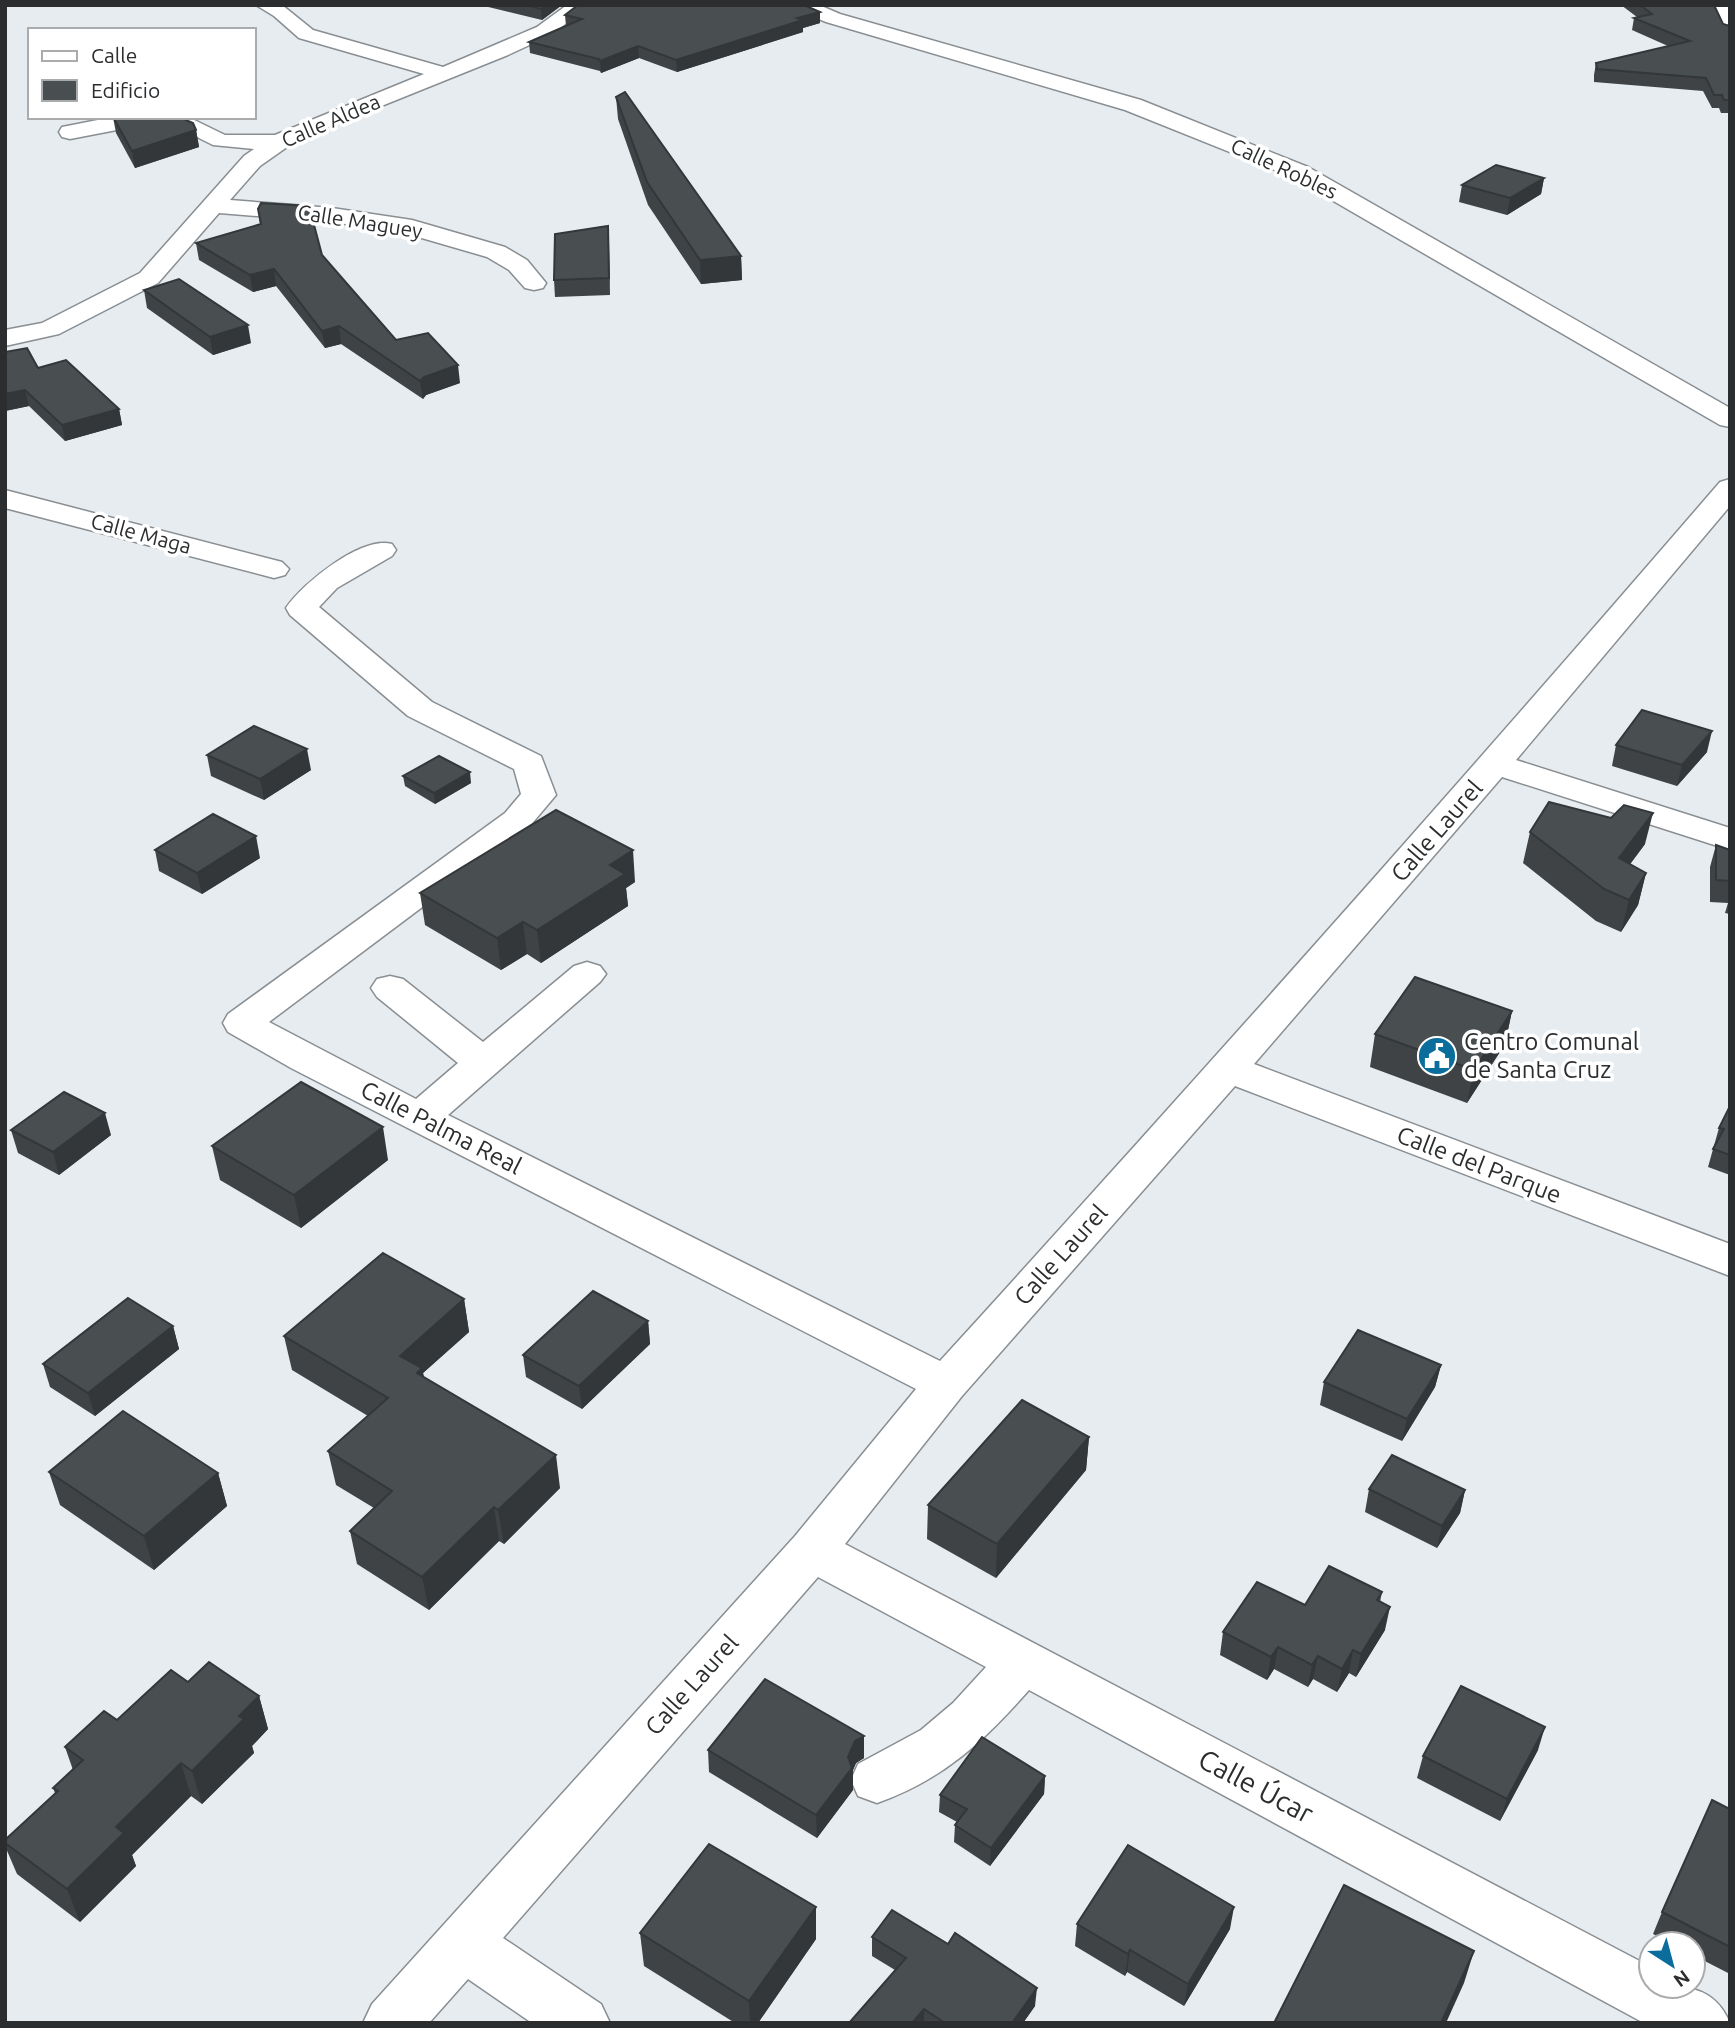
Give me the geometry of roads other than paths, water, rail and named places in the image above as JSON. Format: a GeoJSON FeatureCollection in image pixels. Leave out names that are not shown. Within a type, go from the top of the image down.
{"type":"FeatureCollection","features":[{"type":"Feature","properties":{"kind":"street"},"geometry":{"type":"LineString","coordinates":[[266,5],[281,12],[306,34],[446,74]]}},
{"type":"Feature","properties":{"kind":"street","name":"Calle Aldea"},"geometry":{"type":"LineString","coordinates":[[5,338],[50,329],[149,278],[252,161],[289,135],[446,74],[544,31],[580,5]]}},
{"type":"Feature","properties":{"kind":"street","name":"Calle Robles"},"geometry":{"type":"LineString","coordinates":[[802,5],[833,19],[1133,104],[1300,172],[1730,419]]}},
{"type":"Feature","properties":{"kind":"street"},"geometry":{"type":"LineString","coordinates":[[70,132],[103,125],[174,122],[188,123],[216,139],[235,142],[279,141]]}},
{"type":"Feature","properties":{"kind":"street","name":"Calle Maguey"},"geometry":{"type":"LineString","coordinates":[[215,206],[332,215],[404,225],[496,252],[518,265],[534,283]]}},
{"type":"Feature","properties":{"kind":"street","name":"Calle Laurel"},"geometry":{"type":"LineString","coordinates":[[392,2023],[812,1550],[946,1384],[1228,1069],[1495,764],[1730,488]]}},
{"type":"Feature","properties":{"kind":"street","name":"Calle Maga"},"geometry":{"type":"LineString","coordinates":[[5,499],[274,569],[271,568]]}},
{"type":"Feature","properties":{"kind":"street","name":"Calle Palma Real"},"geometry":{"type":"LineString","coordinates":[[381,550],[326,582],[301,608],[420,709],[529,763],[539,794],[517,820],[242,1023],[305,1059],[946,1384]]}},
{"type":"Feature","properties":{"kind":"street"},"geometry":{"type":"LineString","coordinates":[[1495,764],[1730,839]]}},
{"type":"Feature","properties":{"kind":"street"},"geometry":{"type":"LineString","coordinates":[[420,1117],[587,974]]}},
{"type":"Feature","properties":{"kind":"street"},"geometry":{"type":"LineString","coordinates":[[390,988],[483,1063]]}},
{"type":"Feature","properties":{"kind":"street","name":"Calle del Parque"},"geometry":{"type":"LineString","coordinates":[[1228,1069],[1730,1261]]}},
{"type":"Feature","properties":{"kind":"street","name":"Calle Úcar"},"geometry":{"type":"LineString","coordinates":[[812,1550],[1701,2023]]}},
{"type":"Feature","properties":{"kind":"street"},"geometry":{"type":"LineString","coordinates":[[877,1780],[939,1746],[971,1719],[1023,1662]]}},
{"type":"Feature","properties":{"kind":"street"},"geometry":{"type":"LineString","coordinates":[[463,1943],[581,2023]]}},
{"type":"Feature","properties":{"kind":"place","name":"Centro Comunal de Santa Cruz"},"geometry":{"type":"Point","coordinates":[1437,1056]}}]}
